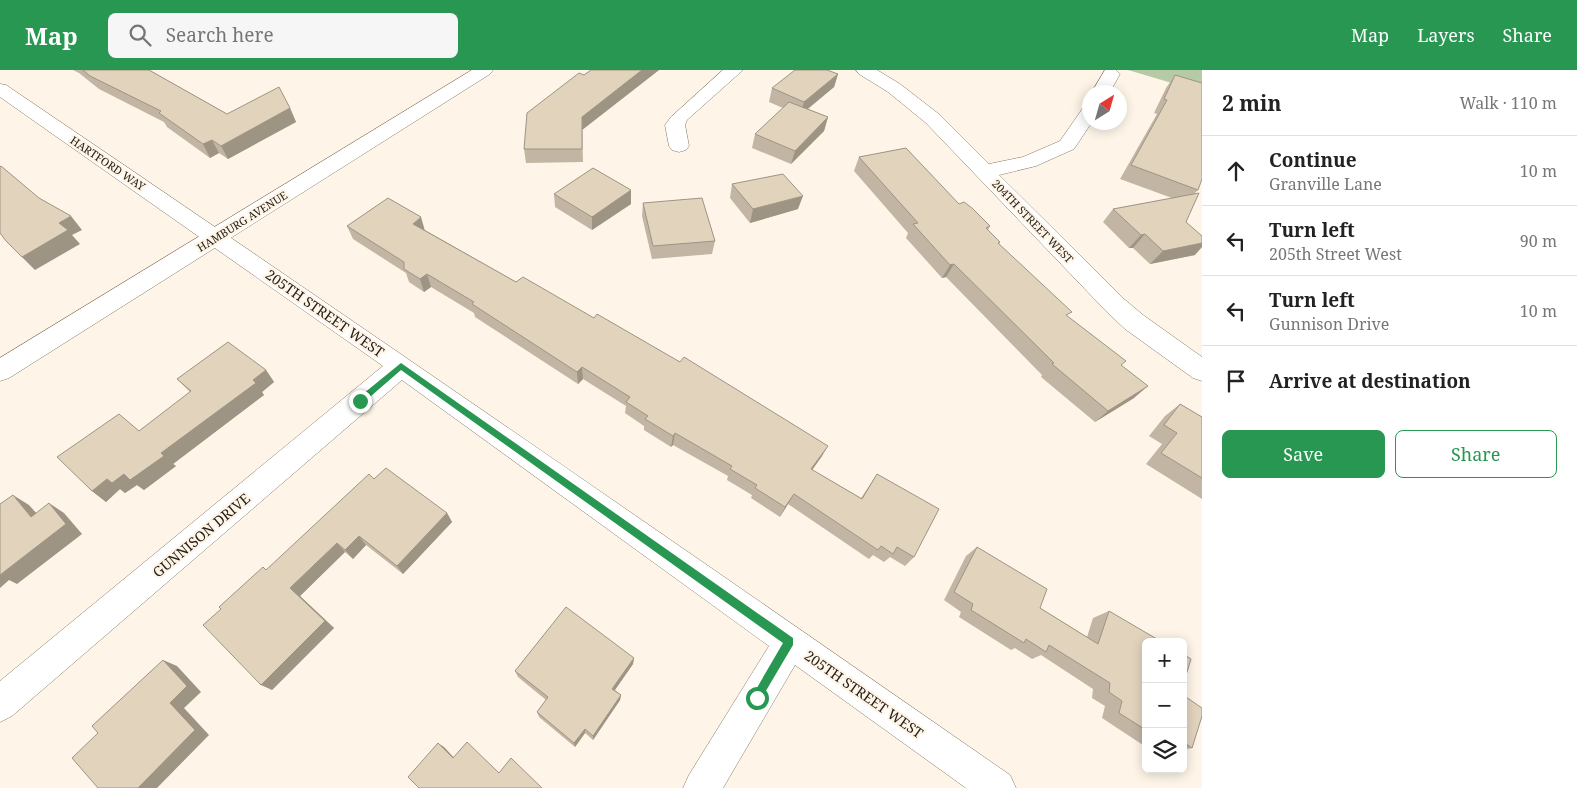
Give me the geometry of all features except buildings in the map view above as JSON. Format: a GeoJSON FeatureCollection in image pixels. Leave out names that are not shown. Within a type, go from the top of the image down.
{"type":"FeatureCollection","features":[{"type":"Feature","properties":{"kind":"street","name":"HAMBURG AVENUE"},"geometry":{"type":"LineString","coordinates":[[0,371],[484,70]]}},
{"type":"Feature","properties":{"kind":"street"},"geometry":{"type":"LineString","coordinates":[[679,146],[675,126],[680,117],[734,70]]}},
{"type":"Feature","properties":{"kind":"street","name":"204TH STREET WEST"},"geometry":{"type":"LineString","coordinates":[[865,70],[894,88],[933,119],[986,171],[1114,305],[1134,322],[1202,371]]}},
{"type":"Feature","properties":{"kind":"street"},"geometry":{"type":"LineString","coordinates":[[1105,85],[1111,74]]}},
{"type":"Feature","properties":{"kind":"street","name":"HARTFORD WAY"},"geometry":{"type":"LineString","coordinates":[[0,89],[216,236]]}},
{"type":"Feature","properties":{"kind":"street"},"geometry":{"type":"LineString","coordinates":[[986,171],[1030,162],[1067,145],[1082,123]]}},
{"type":"Feature","properties":{"kind":"street","name":"205TH STREET WEST"},"geometry":{"type":"LineString","coordinates":[[216,236],[997,788]]}},
{"type":"Feature","properties":{"kind":"street","name":"GUNNISON DRIVE"},"geometry":{"type":"LineString","coordinates":[[0,704],[401,366]]}},
{"type":"Feature","properties":{"kind":"street"},"geometry":{"type":"LineString","coordinates":[[702,788],[790,642]]}},
{"type":"Feature","properties":{"kind":"green space"},"geometry":{"type":"Polygon","coordinates":[[[1128,70],[1202,70],[1202,92],[1128,70]]]}},
{"type":"Feature","properties":{"kind":"route"},"geometry":{"type":"LineString","coordinates":[[360,401],[401,366],[790,642],[757,698]]}}]}
